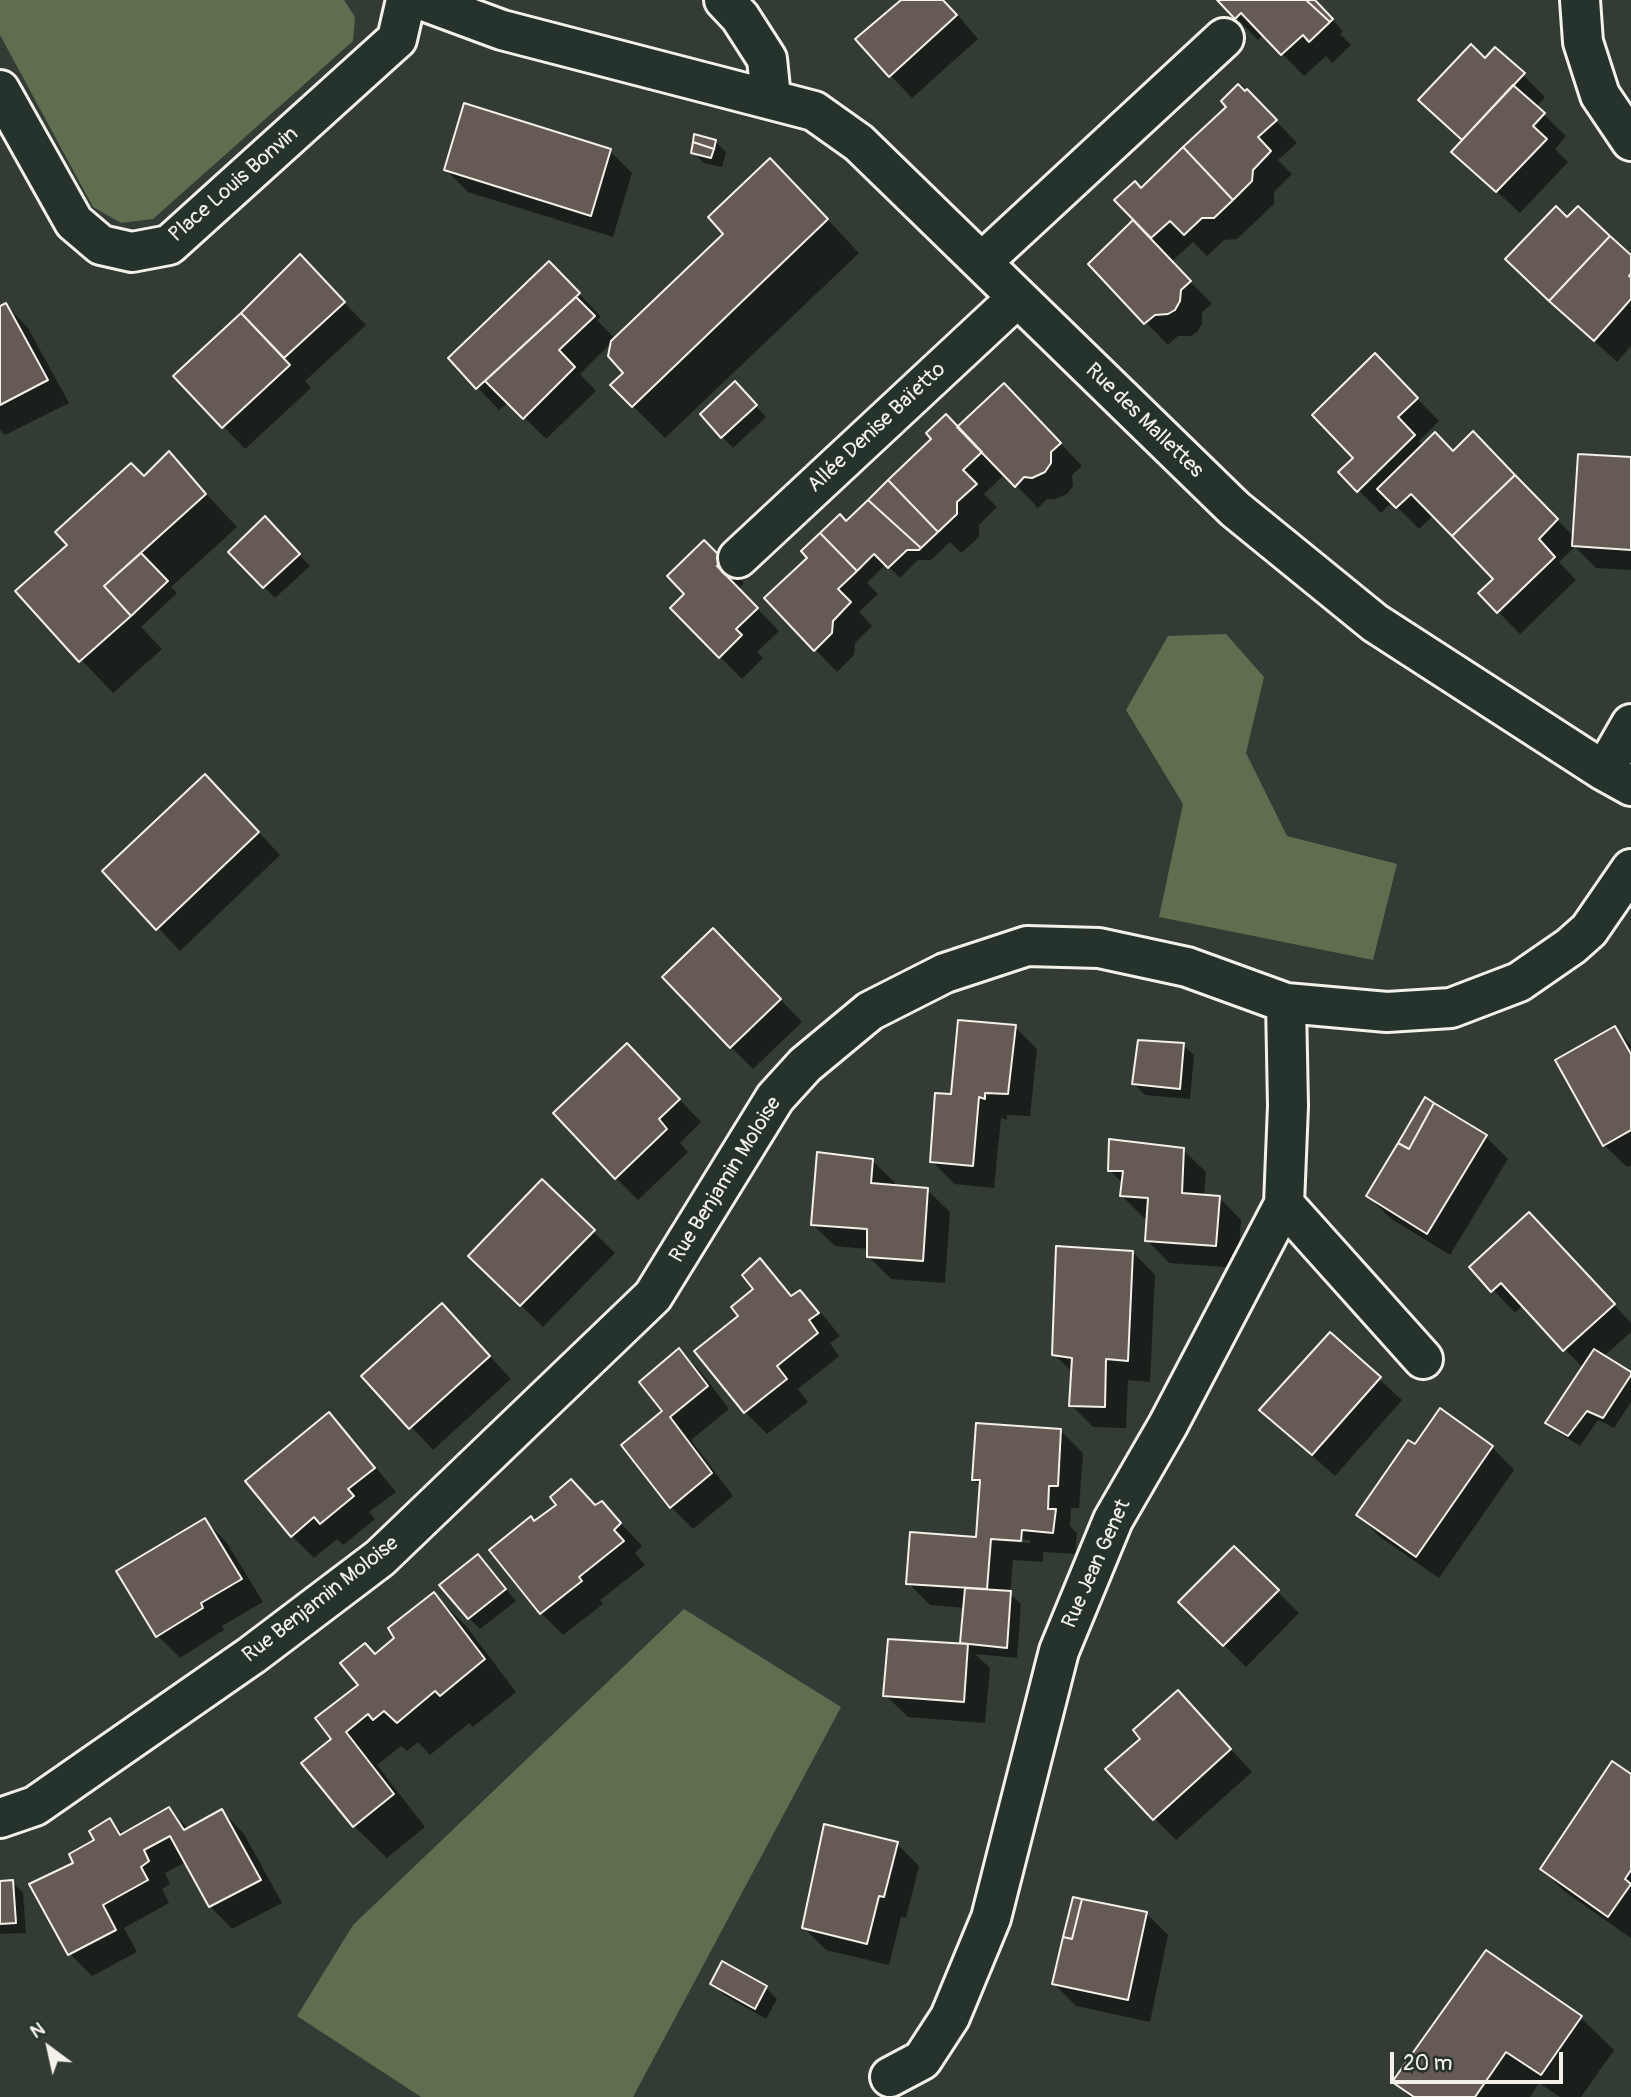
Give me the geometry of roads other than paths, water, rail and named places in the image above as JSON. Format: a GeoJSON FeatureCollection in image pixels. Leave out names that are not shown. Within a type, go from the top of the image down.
{"type":"FeatureCollection","features":[{"type":"Feature","properties":{"kind":"street","name":"Place Louis Bonvin"},"geometry":{"type":"LineString","coordinates":[[0,90],[74,222],[101,245],[132,253],[169,245],[397,39],[406,0]]}},
{"type":"Feature","properties":{"kind":"street"},"geometry":{"type":"LineString","coordinates":[[421,0],[502,30],[771,98],[767,59],[740,17],[724,0]]}},
{"type":"Feature","properties":{"kind":"street"},"geometry":{"type":"LineString","coordinates":[[1580,0],[1583,42],[1600,95],[1631,141]]}},
{"type":"Feature","properties":{"kind":"street"},"geometry":{"type":"LineString","coordinates":[[982,262],[1224,37]]}},
{"type":"Feature","properties":{"kind":"street","name":"Rue des Mallettes"},"geometry":{"type":"LineString","coordinates":[[771,98],[814,111],[859,143],[1236,509],[1364,615],[1617,779]]}},
{"type":"Feature","properties":{"kind":"street","name":"Allée Denise Baïetto"},"geometry":{"type":"LineString","coordinates":[[738,558],[1017,298]]}},
{"type":"Feature","properties":{"kind":"street"},"geometry":{"type":"LineString","coordinates":[[1617,779],[1631,724]]}},
{"type":"Feature","properties":{"kind":"street","name":"Rue Benjamin Moloise"},"geometry":{"type":"LineString","coordinates":[[0,1818],[35,1806],[252,1655],[380,1558],[653,1296],[775,1098],[805,1065],[870,1011],[945,973],[1027,946],[1099,948],[1187,967],[1286,1003],[1387,1012],[1451,1008],[1519,982],[1571,946],[1589,930],[1631,869]]}},
{"type":"Feature","properties":{"kind":"street","name":"Rue Jean Genet"},"geometry":{"type":"LineString","coordinates":[[890,2077],[922,2060],[950,2017],[990,1918],[1059,1651],[1113,1520],[1168,1425],[1284,1203],[1288,1106],[1286,1003]]}},
{"type":"Feature","properties":{"kind":"street"},"geometry":{"type":"LineString","coordinates":[[1284,1203],[1423,1359]]}}]}
